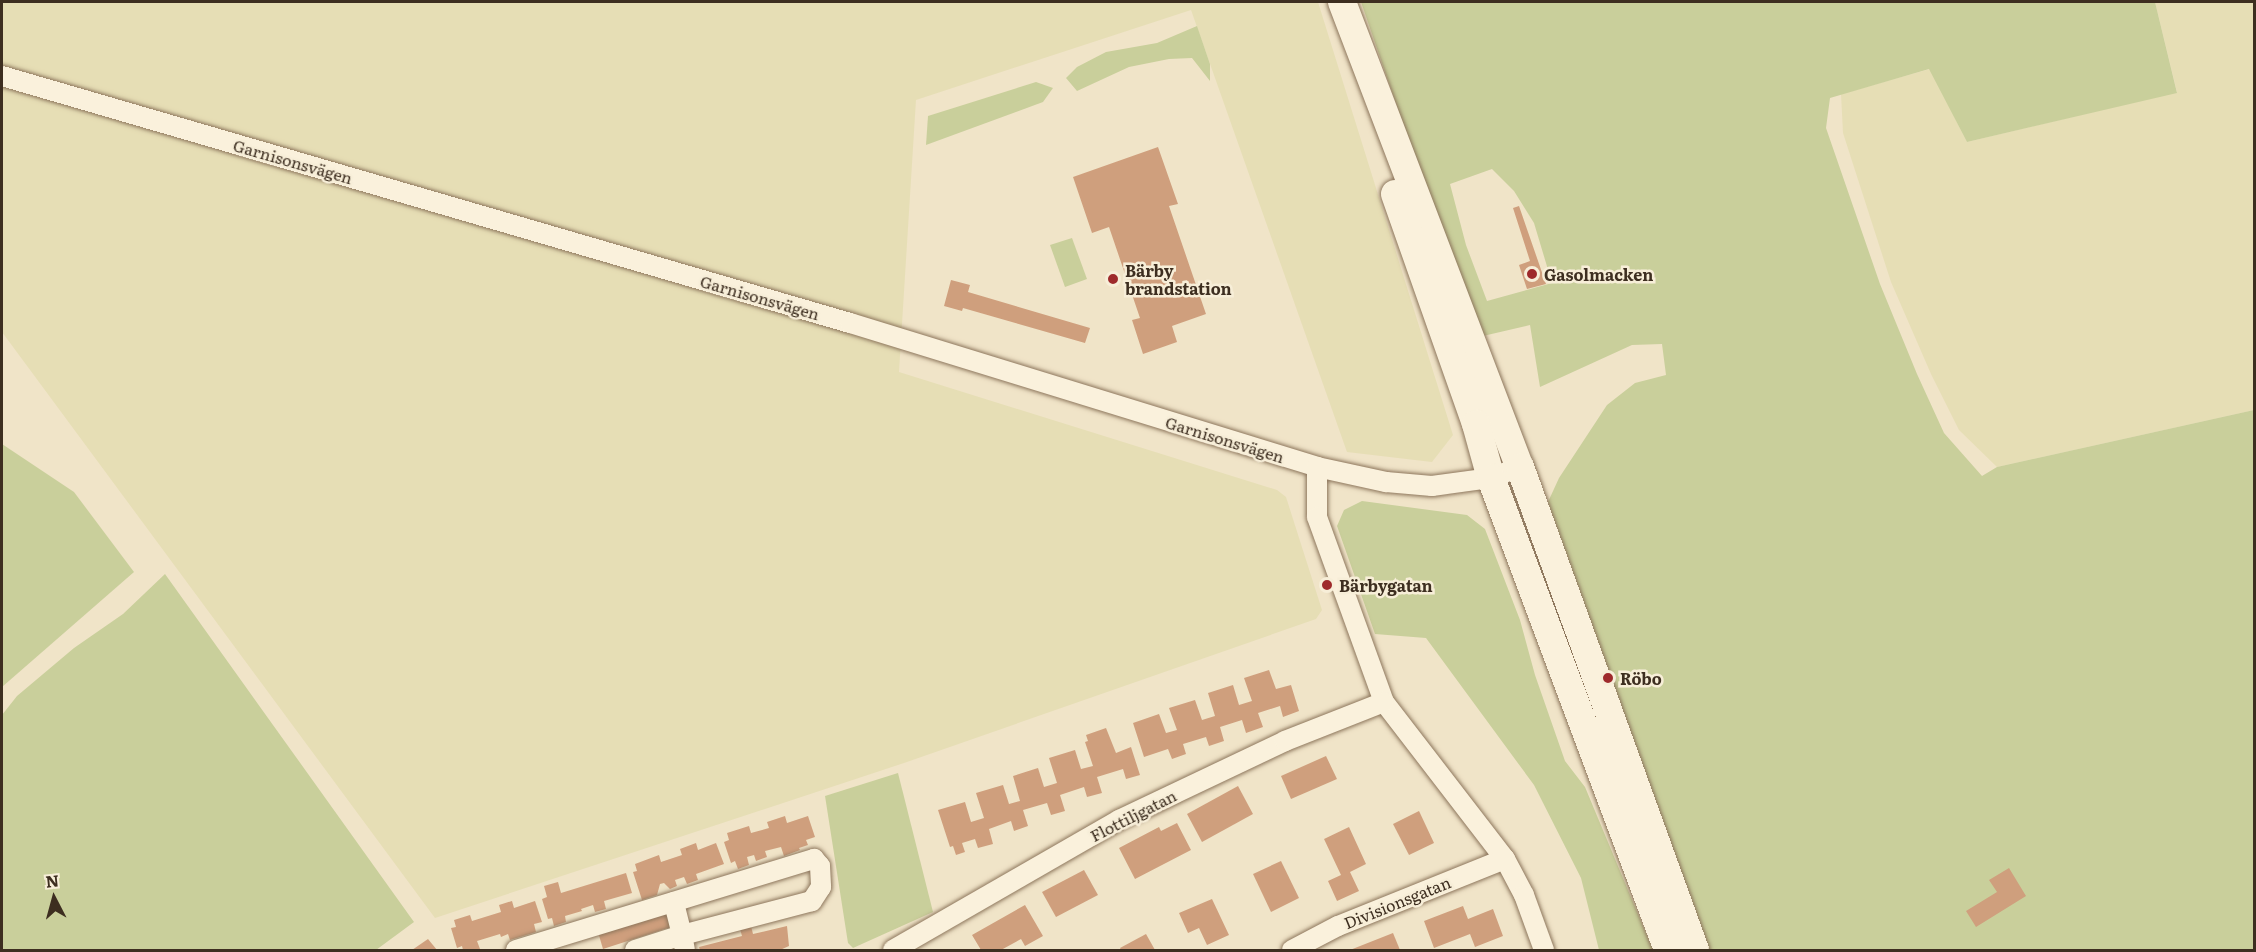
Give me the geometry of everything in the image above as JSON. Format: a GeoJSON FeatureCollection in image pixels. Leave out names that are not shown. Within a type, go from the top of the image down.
{"type":"FeatureCollection","features":[{"type":"Feature","properties":{"kind":"main road"},"geometry":{"type":"LineString","coordinates":[[1333,2],[1366,110],[1476,424],[1491,478],[1668,951]]}},
{"type":"Feature","properties":{"kind":"main road"},"geometry":{"type":"LineString","coordinates":[[1342,2],[1520,467],[1695,951]]}},
{"type":"Feature","properties":{"kind":"street","name":"Garnisonsvägen"},"geometry":{"type":"LineString","coordinates":[[2,76],[850,323],[1317,467],[1386,482],[1432,486],[1491,478],[1520,467]]}},
{"type":"Feature","properties":{"kind":"street"},"geometry":{"type":"LineString","coordinates":[[1317,467],[1317,517],[1384,702],[1505,859],[1524,896],[1544,951]]}},
{"type":"Feature","properties":{"kind":"street","name":"Flottiljgatan"},"geometry":{"type":"LineString","coordinates":[[892,951],[1119,820],[1285,741],[1384,702]]}},
{"type":"Feature","properties":{"kind":"street"},"geometry":{"type":"LineString","coordinates":[[516,951],[814,859],[820,866],[821,887],[812,901],[684,943],[635,951]]}},
{"type":"Feature","properties":{"kind":"street","name":"Divisionsgatan"},"geometry":{"type":"LineString","coordinates":[[1292,951],[1338,926],[1505,859]]}},
{"type":"Feature","properties":{"kind":"street"},"geometry":{"type":"LineString","coordinates":[[674,902],[684,943]]}},
{"type":"Feature","properties":{"kind":"shaded area"},"geometry":{"type":"Polygon","coordinates":[[[2,2],[1318,2],[1453,435],[1432,462],[1347,452],[1191,10],[916,100],[899,372],[1277,490],[1286,497],[1322,610],[1316,619],[904,763],[435,918],[2,332],[2,2]]]}},
{"type":"Feature","properties":{"kind":"shaded area"},"geometry":{"type":"Polygon","coordinates":[[[2155,2],[2254,2],[2254,410],[1997,467],[1959,430],[1931,374],[1891,282],[1843,133],[1841,94],[1930,69],[1967,142],[2177,92],[2155,2]]]}},
{"type":"Feature","properties":{"kind":"green space"},"geometry":{"type":"Polygon","coordinates":[[[1361,2],[2155,2],[2177,93],[1967,142],[1929,69],[1830,98],[1826,128],[1880,284],[1917,374],[1944,433],[1982,476],[1997,467],[2254,410],[2254,950],[1704,950],[1652,808],[1548,502],[1559,478],[1607,405],[1635,383],[1666,375],[1662,344],[1632,345],[1540,387],[1530,325],[1483,336],[1414,156],[1361,2]],[[1492,169],[1450,184],[1466,245],[1487,301],[1552,283],[1534,223],[1514,191],[1492,169]]]}},
{"type":"Feature","properties":{"kind":"green space"},"geometry":{"type":"Polygon","coordinates":[[[1197,26],[1210,64],[1210,81],[1192,58],[1169,59],[1129,67],[1077,91],[1066,78],[1077,67],[1106,52],[1157,43],[1197,26]]]}},
{"type":"Feature","properties":{"kind":"green space"},"geometry":{"type":"Polygon","coordinates":[[[1036,82],[1053,88],[1043,102],[926,145],[928,116],[1036,82]]]}},
{"type":"Feature","properties":{"kind":"green space"},"geometry":{"type":"Polygon","coordinates":[[[1072,238],[1087,279],[1065,287],[1050,245],[1072,238]]]}},
{"type":"Feature","properties":{"kind":"green space"},"geometry":{"type":"Polygon","coordinates":[[[2,444],[74,492],[134,572],[2,687],[2,444]]]}},
{"type":"Feature","properties":{"kind":"green space"},"geometry":{"type":"Polygon","coordinates":[[[1362,501],[1467,515],[1485,529],[1520,620],[1535,675],[1565,761],[1585,787],[1653,950],[1599,950],[1581,878],[1534,785],[1426,638],[1375,634],[1337,526],[1344,510],[1362,501]]]}},
{"type":"Feature","properties":{"kind":"green space"},"geometry":{"type":"Polygon","coordinates":[[[165,574],[414,922],[376,950],[2,950],[2,715],[17,696],[74,648],[123,614],[165,574]]]}},
{"type":"Feature","properties":{"kind":"green space"},"geometry":{"type":"Polygon","coordinates":[[[898,773],[933,912],[853,948],[848,943],[825,796],[898,773]]]}},
{"type":"Feature","properties":{"kind":"building"},"geometry":{"type":"Polygon","coordinates":[[[1158,147],[1178,204],[1169,206],[1206,314],[1172,326],[1177,342],[1143,354],[1132,320],[1140,318],[1109,227],[1092,233],[1073,177],[1158,147]]]}},
{"type":"Feature","properties":{"kind":"building"},"geometry":{"type":"Polygon","coordinates":[[[1519,206],[1546,284],[1527,289],[1519,265],[1530,261],[1513,208],[1519,206]]]}},
{"type":"Feature","properties":{"kind":"building"},"geometry":{"type":"Polygon","coordinates":[[[951,280],[970,285],[968,292],[1090,328],[1085,343],[963,308],[962,311],[944,306],[951,280]]]}},
{"type":"Feature","properties":{"kind":"building"},"geometry":{"type":"Polygon","coordinates":[[[1269,670],[1276,689],[1291,685],[1299,711],[1283,717],[1280,706],[1258,713],[1263,727],[1246,733],[1242,720],[1220,727],[1224,741],[1209,746],[1206,737],[1183,744],[1186,754],[1172,759],[1168,749],[1144,757],[1133,723],[1159,714],[1166,733],[1177,730],[1169,708],[1195,700],[1202,720],[1215,716],[1208,693],[1233,685],[1239,705],[1252,701],[1244,678],[1269,670]]]}},
{"type":"Feature","properties":{"kind":"building"},"geometry":{"type":"Polygon","coordinates":[[[1106,728],[1116,753],[1131,747],[1140,775],[1126,779],[1123,769],[1097,777],[1102,793],[1087,797],[1084,787],[1060,795],[1065,811],[1051,815],[1047,803],[1023,810],[1028,826],[1014,831],[1011,821],[989,829],[993,844],[978,848],[975,839],[962,843],[965,852],[956,855],[953,846],[950,847],[938,810],[965,802],[971,822],[984,818],[976,793],[1003,785],[1009,804],[1020,801],[1013,776],[1038,768],[1044,787],[1057,783],[1049,758],[1075,750],[1081,769],[1093,766],[1085,742],[1088,741],[1086,735],[1106,728]]]}},
{"type":"Feature","properties":{"kind":"building"},"geometry":{"type":"Polygon","coordinates":[[[1326,756],[1337,779],[1291,799],[1281,776],[1326,756]]]}},
{"type":"Feature","properties":{"kind":"building"},"geometry":{"type":"Polygon","coordinates":[[[1238,786],[1253,814],[1202,842],[1187,814],[1238,786]]]}},
{"type":"Feature","properties":{"kind":"building"},"geometry":{"type":"Polygon","coordinates":[[[1419,811],[1434,843],[1409,855],[1393,824],[1419,811]]]}},
{"type":"Feature","properties":{"kind":"building"},"geometry":{"type":"Polygon","coordinates":[[[785,816],[787,823],[808,816],[815,837],[806,840],[808,845],[784,856],[781,847],[765,851],[767,857],[756,861],[754,855],[747,857],[749,865],[738,869],[735,861],[731,863],[724,842],[729,840],[727,833],[749,826],[751,833],[769,828],[767,822],[785,816]]]}},
{"type":"Feature","properties":{"kind":"building"},"geometry":{"type":"Polygon","coordinates":[[[1177,823],[1191,850],[1135,879],[1119,848],[1159,827],[1161,831],[1177,823]]]}},
{"type":"Feature","properties":{"kind":"building"},"geometry":{"type":"Polygon","coordinates":[[[1349,827],[1366,864],[1350,872],[1359,891],[1337,901],[1328,881],[1341,875],[1324,839],[1349,827]]]}},
{"type":"Feature","properties":{"kind":"building"},"geometry":{"type":"Polygon","coordinates":[[[696,843],[698,850],[716,843],[724,864],[696,874],[698,880],[687,884],[684,877],[675,880],[677,886],[670,889],[664,883],[660,884],[657,895],[642,900],[633,872],[637,871],[635,864],[659,855],[661,862],[682,855],[680,849],[696,843]]]}},
{"type":"Feature","properties":{"kind":"building"},"geometry":{"type":"Polygon","coordinates":[[[1281,861],[1299,898],[1271,912],[1253,874],[1281,861]]]}},
{"type":"Feature","properties":{"kind":"building"},"geometry":{"type":"Polygon","coordinates":[[[2009,868],[2026,896],[1976,927],[1966,911],[1997,892],[1989,880],[2009,868]]]}},
{"type":"Feature","properties":{"kind":"building"},"geometry":{"type":"Polygon","coordinates":[[[1084,870],[1098,895],[1056,917],[1042,892],[1084,870]]]}},
{"type":"Feature","properties":{"kind":"building"},"geometry":{"type":"Polygon","coordinates":[[[626,873],[632,893],[604,901],[606,909],[595,912],[593,905],[565,916],[566,922],[554,926],[552,918],[548,919],[542,899],[547,897],[544,886],[558,882],[561,893],[626,873]]]}},
{"type":"Feature","properties":{"kind":"building"},"geometry":{"type":"Polygon","coordinates":[[[1212,899],[1229,935],[1207,945],[1199,928],[1188,933],[1179,913],[1212,899]]]}},
{"type":"Feature","properties":{"kind":"building"},"geometry":{"type":"Polygon","coordinates":[[[512,901],[514,908],[535,901],[542,922],[534,924],[536,932],[510,940],[508,934],[501,937],[500,934],[477,941],[480,949],[477,950],[463,950],[462,946],[457,948],[451,928],[456,927],[454,920],[470,915],[472,921],[501,912],[499,905],[512,901]]]}},
{"type":"Feature","properties":{"kind":"building"},"geometry":{"type":"Polygon","coordinates":[[[1025,905],[1043,936],[1025,946],[1021,939],[1001,950],[981,950],[972,935],[1025,905]]]}},
{"type":"Feature","properties":{"kind":"building"},"geometry":{"type":"Polygon","coordinates":[[[1463,906],[1468,919],[1493,909],[1503,936],[1475,947],[1470,934],[1434,948],[1424,921],[1463,906]]]}},
{"type":"Feature","properties":{"kind":"building"},"geometry":{"type":"Polygon","coordinates":[[[669,909],[674,926],[603,949],[598,932],[669,909]]]}},
{"type":"Feature","properties":{"kind":"building"},"geometry":{"type":"Polygon","coordinates":[[[751,926],[753,934],[787,926],[789,946],[780,950],[700,950],[699,947],[742,936],[740,929],[751,926]]]}},
{"type":"Feature","properties":{"kind":"building"},"geometry":{"type":"Polygon","coordinates":[[[1393,933],[1400,950],[1350,950],[1393,933]]]}},
{"type":"Feature","properties":{"kind":"building"},"geometry":{"type":"Polygon","coordinates":[[[1146,934],[1155,950],[1121,950],[1120,948],[1146,934]]]}},
{"type":"Feature","properties":{"kind":"building"},"geometry":{"type":"Polygon","coordinates":[[[428,939],[437,950],[412,950],[428,939]]]}},
{"type":"Feature","properties":{"kind":"place","name":"Gasolmacken"},"geometry":{"type":"Point","coordinates":[1532,274]}},
{"type":"Feature","properties":{"kind":"place","name":"Bärby brandstation"},"geometry":{"type":"Point","coordinates":[1113,279]}},
{"type":"Feature","properties":{"kind":"place","name":"Bärbygatan"},"geometry":{"type":"Point","coordinates":[1327,585]}},
{"type":"Feature","properties":{"kind":"place","name":"Röbo"},"geometry":{"type":"Point","coordinates":[1608,678]}}]}
